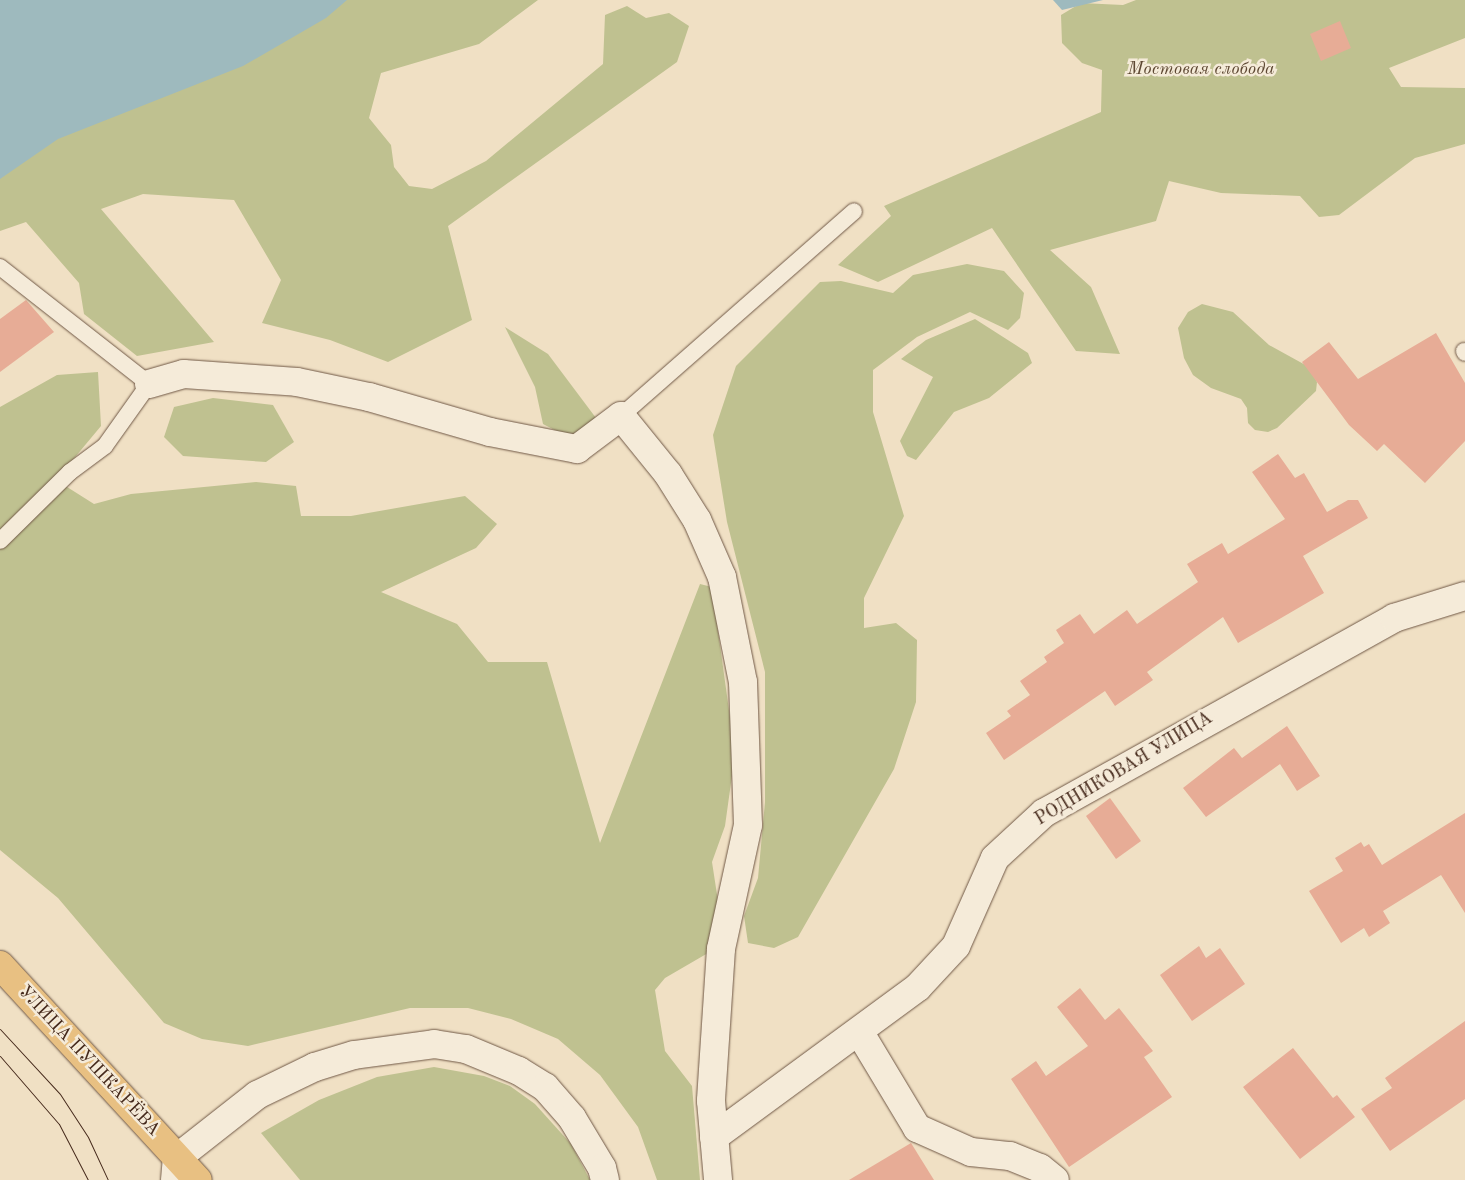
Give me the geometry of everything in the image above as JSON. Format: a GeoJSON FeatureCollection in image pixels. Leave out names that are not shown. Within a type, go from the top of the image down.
{"type":"FeatureCollection","features":[{"type":"Feature","properties":{"kind":"main road","name":"УЛИЦА ПУШКАРЁВА"},"geometry":{"type":"LineString","coordinates":[[0,965],[176,1169],[198,1180]]}},
{"type":"Feature","properties":{"kind":"street"},"geometry":{"type":"LineString","coordinates":[[149,384],[184,374],[297,382],[369,397],[490,432],[577,449],[621,416],[668,474],[696,520],[722,577],[743,682],[748,825],[721,949],[712,1101],[718,1180]]}},
{"type":"Feature","properties":{"kind":"street","name":"РОДНИКОВАЯ УЛИЦА"},"geometry":{"type":"LineString","coordinates":[[714,1137],[860,1033],[918,987],[956,946],[995,858],[1044,813],[1394,618],[1465,596]]}},
{"type":"Feature","properties":{"kind":"street"},"geometry":{"type":"LineString","coordinates":[[860,1033],[917,1128],[971,1152],[1010,1156],[1040,1168],[1055,1180]]}},
{"type":"Feature","properties":{"kind":"street"},"geometry":{"type":"LineString","coordinates":[[176,1169],[257,1095],[316,1067],[392,1047],[434,1044],[466,1049],[519,1070],[544,1088],[572,1118],[602,1168],[604,1180]]}},
{"type":"Feature","properties":{"kind":"lane"},"geometry":{"type":"LineString","coordinates":[[621,416],[854,211]]}},
{"type":"Feature","properties":{"kind":"lane"},"geometry":{"type":"LineString","coordinates":[[0,267],[149,384],[105,446],[70,472],[0,541]]}},
{"type":"Feature","properties":{"kind":"green space"},"geometry":{"type":"Polygon","coordinates":[[[304,0],[538,0],[479,44],[381,73],[369,118],[391,145],[394,167],[409,186],[432,189],[486,161],[603,64],[605,15],[627,6],[646,18],[669,13],[689,26],[677,62],[448,226],[472,320],[388,362],[330,340],[262,323],[281,280],[234,200],[143,194],[101,209],[214,342],[137,356],[84,314],[79,283],[26,222],[0,231],[0,141],[304,0]]]}},
{"type":"Feature","properties":{"kind":"green space","name":"Мостовая слобода"},"geometry":{"type":"Polygon","coordinates":[[[1136,0],[1465,0],[1465,38],[1389,68],[1401,87],[1465,88],[1465,144],[1415,158],[1339,215],[1319,217],[1300,196],[1221,193],[1169,181],[1156,221],[1050,250],[1091,287],[1120,354],[1076,351],[992,228],[878,282],[838,265],[891,216],[884,206],[1101,112],[1102,70],[1082,63],[1062,43],[1061,15],[1081,3],[1123,5],[1136,0]]]}},
{"type":"Feature","properties":{"kind":"green space"},"geometry":{"type":"Polygon","coordinates":[[[967,264],[1004,271],[1024,293],[1020,318],[1008,330],[970,312],[917,337],[873,370],[873,412],[904,516],[864,598],[864,628],[896,623],[917,640],[916,702],[894,769],[798,937],[774,948],[748,943],[744,916],[758,878],[765,802],[765,672],[727,522],[713,435],[736,366],[820,282],[841,281],[893,293],[913,275],[967,264]]]}},
{"type":"Feature","properties":{"kind":"green space"},"geometry":{"type":"Polygon","coordinates":[[[1202,304],[1233,312],[1269,345],[1309,367],[1317,382],[1316,391],[1277,428],[1268,432],[1255,430],[1248,423],[1247,408],[1241,399],[1211,388],[1193,375],[1184,358],[1178,328],[1188,312],[1202,304]]]}},
{"type":"Feature","properties":{"kind":"green space"},"geometry":{"type":"Polygon","coordinates":[[[975,319],[1028,353],[1032,363],[989,398],[954,412],[916,460],[907,456],[900,441],[933,377],[901,359],[926,340],[975,319]]]}},
{"type":"Feature","properties":{"kind":"green space"},"geometry":{"type":"Polygon","coordinates":[[[505,327],[548,354],[611,438],[597,452],[543,424],[535,387],[505,327]]]}},
{"type":"Feature","properties":{"kind":"green space"},"geometry":{"type":"Polygon","coordinates":[[[98,372],[101,426],[56,480],[94,504],[131,494],[256,482],[296,486],[301,516],[351,516],[465,496],[497,524],[476,548],[381,592],[457,624],[488,662],[547,662],[600,843],[700,584],[712,587],[735,754],[725,826],[712,862],[718,901],[708,953],[665,978],[655,990],[665,1051],[692,1086],[700,1180],[657,1180],[638,1127],[600,1075],[558,1039],[511,1019],[468,1008],[410,1008],[248,1046],[202,1039],[164,1023],[58,898],[0,850],[0,407],[57,375],[98,372]]]}},
{"type":"Feature","properties":{"kind":"green space"},"geometry":{"type":"Polygon","coordinates":[[[213,398],[273,405],[294,442],[266,462],[183,456],[164,437],[174,407],[213,398]]]}},
{"type":"Feature","properties":{"kind":"green space"},"geometry":{"type":"Polygon","coordinates":[[[434,1067],[484,1076],[510,1086],[535,1104],[571,1144],[590,1180],[300,1180],[261,1133],[319,1100],[377,1077],[434,1067]]]}},
{"type":"Feature","properties":{"kind":"water"},"geometry":{"type":"Polygon","coordinates":[[[0,0],[347,0],[326,18],[243,66],[58,139],[0,179],[0,0]]]}},
{"type":"Feature","properties":{"kind":"water"},"geometry":{"type":"Polygon","coordinates":[[[1053,0],[1103,0],[1062,10],[1053,0]]]}},
{"type":"Feature","properties":{"kind":"building"},"geometry":{"type":"Polygon","coordinates":[[[1340,21],[1351,48],[1321,61],[1310,34],[1340,21]]]}},
{"type":"Feature","properties":{"kind":"building"},"geometry":{"type":"Polygon","coordinates":[[[26,300],[54,332],[0,372],[0,319],[26,300]]]}},
{"type":"Feature","properties":{"kind":"building"},"geometry":{"type":"Polygon","coordinates":[[[1436,333],[1465,383],[1465,441],[1425,483],[1384,444],[1377,451],[1349,425],[1302,362],[1329,342],[1358,379],[1436,333]]]}},
{"type":"Feature","properties":{"kind":"building"},"geometry":{"type":"Polygon","coordinates":[[[1278,454],[1295,478],[1304,473],[1327,512],[1348,500],[1358,500],[1368,518],[1303,556],[1324,593],[1238,643],[1223,617],[1147,672],[1153,680],[1115,706],[1105,691],[1004,760],[986,733],[1011,716],[1007,711],[1030,695],[1020,681],[1047,662],[1044,657],[1064,643],[1056,630],[1080,614],[1094,634],[1127,610],[1137,624],[1198,582],[1187,564],[1222,543],[1228,554],[1285,519],[1252,472],[1278,454]]]}},
{"type":"Feature","properties":{"kind":"building"},"geometry":{"type":"Polygon","coordinates":[[[1287,726],[1320,776],[1297,791],[1280,764],[1206,817],[1183,788],[1234,748],[1242,758],[1287,726]]]}},
{"type":"Feature","properties":{"kind":"building"},"geometry":{"type":"Polygon","coordinates":[[[1110,798],[1141,841],[1116,859],[1086,816],[1110,798]]]}},
{"type":"Feature","properties":{"kind":"building"},"geometry":{"type":"Polygon","coordinates":[[[1465,813],[1465,913],[1441,875],[1383,911],[1390,923],[1369,937],[1364,928],[1341,943],[1309,891],[1343,871],[1335,858],[1361,842],[1364,847],[1369,844],[1382,865],[1465,813]]]}},
{"type":"Feature","properties":{"kind":"building"},"geometry":{"type":"Polygon","coordinates":[[[1199,946],[1206,958],[1220,948],[1245,984],[1192,1021],[1160,975],[1199,946]]]}},
{"type":"Feature","properties":{"kind":"building"},"geometry":{"type":"Polygon","coordinates":[[[1080,988],[1105,1020],[1119,1008],[1153,1051],[1144,1057],[1172,1097],[1069,1167],[1011,1079],[1036,1061],[1046,1076],[1088,1046],[1057,1007],[1080,988]]]}},
{"type":"Feature","properties":{"kind":"building"},"geometry":{"type":"Polygon","coordinates":[[[1465,1021],[1465,1099],[1390,1151],[1361,1109],[1392,1088],[1385,1078],[1465,1021]]]}},
{"type":"Feature","properties":{"kind":"building"},"geometry":{"type":"Polygon","coordinates":[[[1293,1048],[1333,1098],[1337,1095],[1355,1117],[1300,1159],[1243,1087],[1293,1048]]]}},
{"type":"Feature","properties":{"kind":"building"},"geometry":{"type":"Polygon","coordinates":[[[911,1143],[934,1180],[849,1180],[911,1143]]]}},
{"type":"Feature","properties":{"kind":"tram line"},"geometry":{"type":"LineString","coordinates":[[0,1029],[60,1094],[88,1137],[108,1180]]}},
{"type":"Feature","properties":{"kind":"tram line"},"geometry":{"type":"LineString","coordinates":[[0,1056],[59,1124],[88,1180]]}}]}
